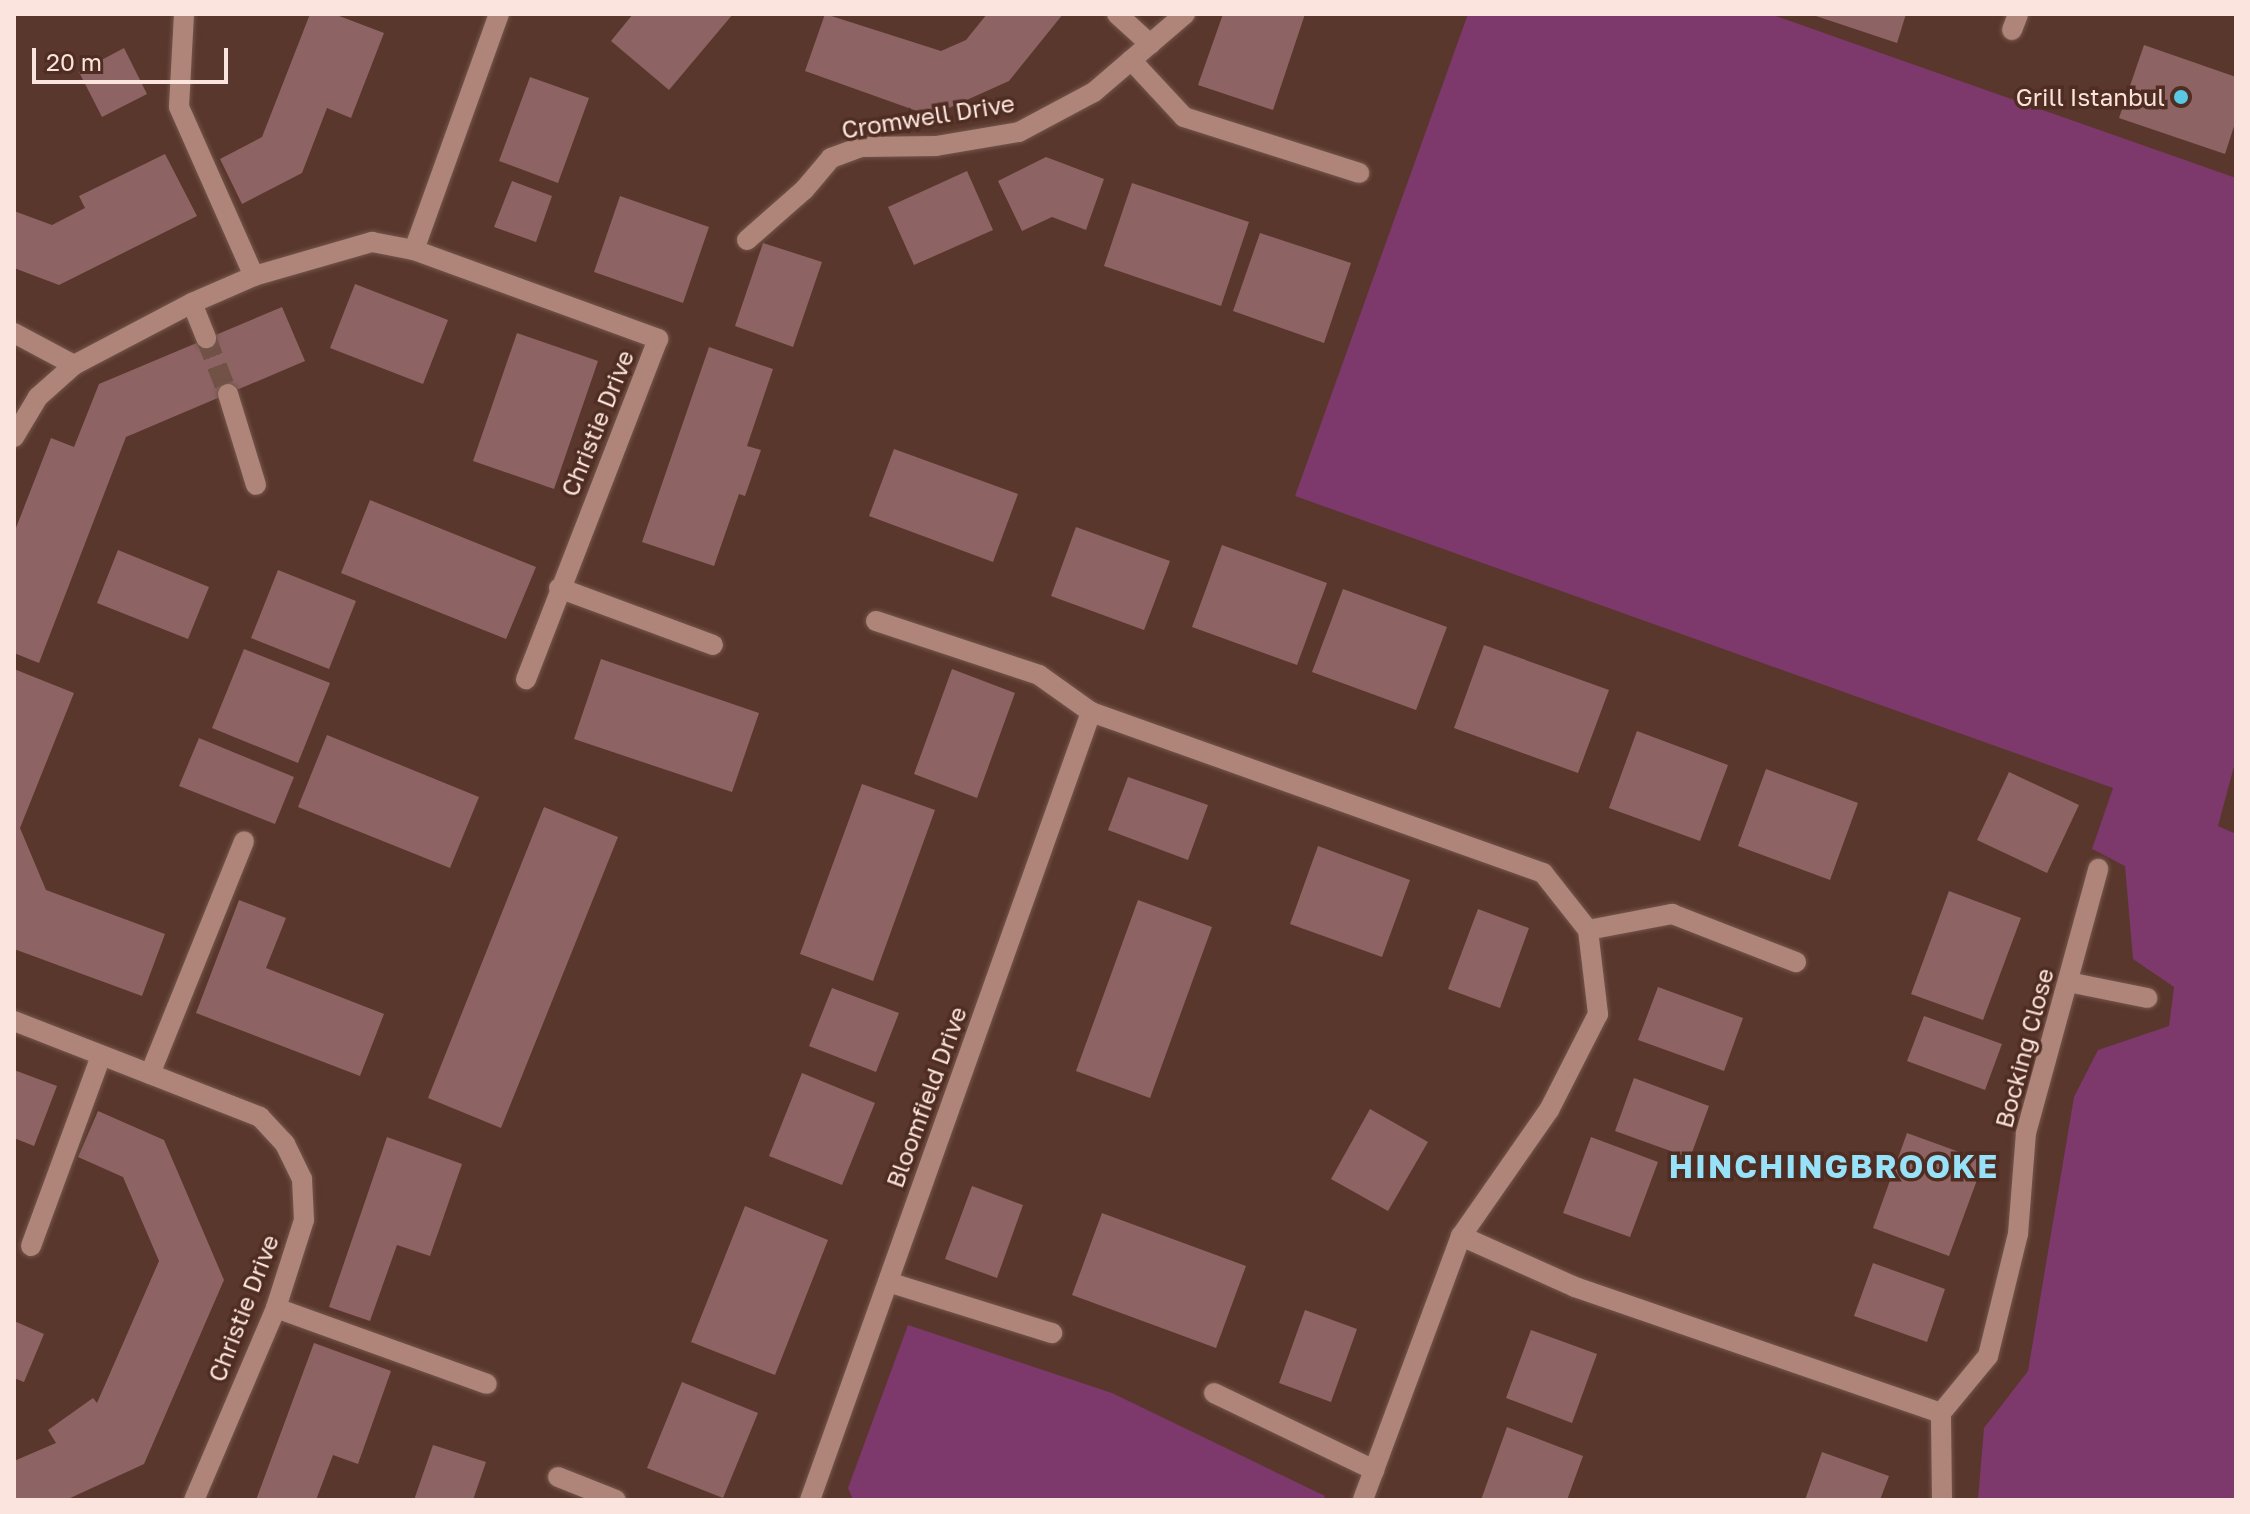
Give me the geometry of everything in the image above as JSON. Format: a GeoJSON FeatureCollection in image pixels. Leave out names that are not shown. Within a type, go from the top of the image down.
{"type":"FeatureCollection","features":[{"type":"Feature","properties":{"kind":"street"},"geometry":{"type":"LineString","coordinates":[[184,14],[179,107],[254,276]]}},
{"type":"Feature","properties":{"kind":"street"},"geometry":{"type":"LineString","coordinates":[[414,250],[499,14]]}},
{"type":"Feature","properties":{"kind":"street"},"geometry":{"type":"LineString","coordinates":[[1117,14],[1150,44]]}},
{"type":"Feature","properties":{"kind":"street","name":"Cromwell Drive"},"geometry":{"type":"LineString","coordinates":[[747,240],[804,190],[831,158],[862,147],[936,146],[1019,132],[1094,92],[1185,14]]}},
{"type":"Feature","properties":{"kind":"street"},"geometry":{"type":"LineString","coordinates":[[1131,60],[1184,117],[1359,173]]}},
{"type":"Feature","properties":{"kind":"street","name":"Christie Drive"},"geometry":{"type":"LineString","coordinates":[[14,437],[38,397],[74,365],[192,303],[254,276],[372,242],[414,250],[658,339],[526,679]]}},
{"type":"Feature","properties":{"kind":"street"},"geometry":{"type":"LineString","coordinates":[[192,303],[206,338]]}},
{"type":"Feature","properties":{"kind":"street"},"geometry":{"type":"LineString","coordinates":[[14,333],[74,365]]}},
{"type":"Feature","properties":{"kind":"street"},"geometry":{"type":"LineString","coordinates":[[228,394],[256,485]]}},
{"type":"Feature","properties":{"kind":"street"},"geometry":{"type":"LineString","coordinates":[[559,588],[713,645]]}},
{"type":"Feature","properties":{"kind":"street"},"geometry":{"type":"LineString","coordinates":[[876,621],[1039,675],[1091,712],[1543,873],[1588,930],[1598,1014],[1549,1110],[1461,1236],[1363,1500]]}},
{"type":"Feature","properties":{"kind":"street","name":"Bloomfield Drive"},"geometry":{"type":"LineString","coordinates":[[810,1500],[1091,712]]}},
{"type":"Feature","properties":{"kind":"street"},"geometry":{"type":"LineString","coordinates":[[150,1074],[244,841]]}},
{"type":"Feature","properties":{"kind":"street","name":"Bocking Close"},"geometry":{"type":"LineString","coordinates":[[1941,1413],[1988,1356],[2018,1234],[2026,1133],[2098,869]]}},
{"type":"Feature","properties":{"kind":"street"},"geometry":{"type":"LineString","coordinates":[[1588,930],[1672,914],[1796,962]]}},
{"type":"Feature","properties":{"kind":"street"},"geometry":{"type":"LineString","coordinates":[[2068,982],[2147,998]]}},
{"type":"Feature","properties":{"kind":"street","name":"Christie Drive"},"geometry":{"type":"LineString","coordinates":[[14,1021],[260,1117],[285,1144],[302,1179],[304,1220],[276,1308],[194,1500]]}},
{"type":"Feature","properties":{"kind":"street"},"geometry":{"type":"LineString","coordinates":[[31,1246],[101,1056]]}},
{"type":"Feature","properties":{"kind":"street"},"geometry":{"type":"LineString","coordinates":[[1461,1236],[1575,1287],[1941,1413],[1942,1500]]}},
{"type":"Feature","properties":{"kind":"street"},"geometry":{"type":"LineString","coordinates":[[888,1282],[1052,1333]]}},
{"type":"Feature","properties":{"kind":"street"},"geometry":{"type":"LineString","coordinates":[[276,1308],[487,1384]]}},
{"type":"Feature","properties":{"kind":"street"},"geometry":{"type":"LineString","coordinates":[[1214,1393],[1374,1470]]}},
{"type":"Feature","properties":{"kind":"street"},"geometry":{"type":"LineString","coordinates":[[558,1477],[616,1500]]}},
{"type":"Feature","properties":{"kind":"shaded area"},"geometry":{"type":"Polygon","coordinates":[[[1468,14],[1770,14],[2236,178],[2236,759],[2218,826],[2236,834],[2236,1500],[1978,1500],[1984,1428],[2028,1371],[2074,1097],[2098,1050],[2169,1026],[2174,987],[2133,959],[2125,866],[2092,849],[2113,788],[1295,496],[1468,14]]]}},
{"type":"Feature","properties":{"kind":"shaded area"},"geometry":{"type":"Polygon","coordinates":[[[908,1325],[1112,1393],[1325,1496],[1323,1500],[853,1500],[848,1488],[908,1325]]]}},
{"type":"Feature","properties":{"kind":"building"},"geometry":{"type":"Polygon","coordinates":[[[310,14],[334,14],[384,33],[351,118],[327,108],[302,173],[242,204],[220,159],[262,137],[310,14]]]}},
{"type":"Feature","properties":{"kind":"building"},"geometry":{"type":"Polygon","coordinates":[[[633,14],[733,14],[669,90],[611,41],[633,14]]]}},
{"type":"Feature","properties":{"kind":"building"},"geometry":{"type":"Polygon","coordinates":[[[825,14],[941,51],[966,40],[987,14],[1063,14],[1009,81],[931,116],[805,71],[825,14]]]}},
{"type":"Feature","properties":{"kind":"building"},"geometry":{"type":"Polygon","coordinates":[[[1223,14],[1305,14],[1273,110],[1198,85],[1223,14]]]}},
{"type":"Feature","properties":{"kind":"building"},"geometry":{"type":"Polygon","coordinates":[[[1810,14],[1906,14],[1897,43],[1810,14]]]}},
{"type":"Feature","properties":{"kind":"building","name":"Grill Istanbul"},"geometry":{"type":"Polygon","coordinates":[[[2144,45],[2236,77],[2236,120],[2225,154],[2119,118],[2144,45]]]}},
{"type":"Feature","properties":{"kind":"building"},"geometry":{"type":"Polygon","coordinates":[[[124,48],[147,94],[102,117],[79,72],[124,48]]]}},
{"type":"Feature","properties":{"kind":"building"},"geometry":{"type":"Polygon","coordinates":[[[530,77],[589,98],[558,183],[499,161],[530,77]]]}},
{"type":"Feature","properties":{"kind":"building"},"geometry":{"type":"Polygon","coordinates":[[[165,154],[197,216],[59,285],[14,268],[14,211],[52,225],[85,208],[79,196],[165,154]]]}},
{"type":"Feature","properties":{"kind":"building"},"geometry":{"type":"Polygon","coordinates":[[[1046,157],[1104,179],[1086,230],[1052,217],[1022,231],[998,181],[1046,157]]]}},
{"type":"Feature","properties":{"kind":"building"},"geometry":{"type":"Polygon","coordinates":[[[967,171],[993,230],[914,265],[888,207],[967,171]]]}},
{"type":"Feature","properties":{"kind":"building"},"geometry":{"type":"Polygon","coordinates":[[[512,181],[552,196],[536,242],[494,227],[512,181]]]}},
{"type":"Feature","properties":{"kind":"building"},"geometry":{"type":"Polygon","coordinates":[[[1132,183],[1249,222],[1221,306],[1104,266],[1132,183]]]}},
{"type":"Feature","properties":{"kind":"building"},"geometry":{"type":"Polygon","coordinates":[[[620,196],[709,227],[683,303],[594,272],[620,196]]]}},
{"type":"Feature","properties":{"kind":"building"},"geometry":{"type":"Polygon","coordinates":[[[1260,233],[1351,263],[1324,343],[1233,311],[1260,233]]]}},
{"type":"Feature","properties":{"kind":"building"},"geometry":{"type":"Polygon","coordinates":[[[763,243],[822,262],[793,347],[735,326],[763,243]]]}},
{"type":"Feature","properties":{"kind":"building"},"geometry":{"type":"Polygon","coordinates":[[[355,284],[448,320],[423,384],[330,348],[355,284]]]}},
{"type":"Feature","properties":{"kind":"building"},"geometry":{"type":"Polygon","coordinates":[[[282,307],[305,361],[126,437],[39,663],[14,653],[14,533],[51,438],[74,447],[99,384],[282,307]]]}},
{"type":"Feature","properties":{"kind":"building"},"geometry":{"type":"Polygon","coordinates":[[[517,333],[598,361],[554,489],[473,461],[517,333]]]}},
{"type":"Feature","properties":{"kind":"building"},"geometry":{"type":"Polygon","coordinates":[[[709,347],[773,369],[747,446],[761,450],[745,496],[739,494],[714,566],[642,542],[709,347]]]}},
{"type":"Feature","properties":{"kind":"building"},"geometry":{"type":"Polygon","coordinates":[[[894,449],[1018,494],[993,562],[869,516],[894,449]]]}},
{"type":"Feature","properties":{"kind":"building"},"geometry":{"type":"Polygon","coordinates":[[[370,500],[536,567],[506,639],[341,573],[370,500]]]}},
{"type":"Feature","properties":{"kind":"building"},"geometry":{"type":"Polygon","coordinates":[[[1076,527],[1170,561],[1144,630],[1051,596],[1076,527]]]}},
{"type":"Feature","properties":{"kind":"building"},"geometry":{"type":"Polygon","coordinates":[[[1222,545],[1327,583],[1297,665],[1192,627],[1222,545]]]}},
{"type":"Feature","properties":{"kind":"building"},"geometry":{"type":"Polygon","coordinates":[[[118,550],[209,587],[188,639],[97,603],[118,550]]]}},
{"type":"Feature","properties":{"kind":"building"},"geometry":{"type":"Polygon","coordinates":[[[278,570],[356,601],[329,669],[251,638],[278,570]]]}},
{"type":"Feature","properties":{"kind":"building"},"geometry":{"type":"Polygon","coordinates":[[[1343,589],[1447,627],[1416,710],[1312,672],[1343,589]]]}},
{"type":"Feature","properties":{"kind":"building"},"geometry":{"type":"Polygon","coordinates":[[[1484,645],[1609,690],[1578,773],[1454,728],[1484,645]]]}},
{"type":"Feature","properties":{"kind":"building"},"geometry":{"type":"Polygon","coordinates":[[[244,649],[330,683],[298,763],[212,728],[244,649]]]}},
{"type":"Feature","properties":{"kind":"building"},"geometry":{"type":"Polygon","coordinates":[[[601,659],[759,713],[732,792],[574,739],[601,659]]]}},
{"type":"Feature","properties":{"kind":"building"},"geometry":{"type":"Polygon","coordinates":[[[14,669],[74,693],[20,828],[46,890],[165,934],[142,996],[14,949],[14,669]]]}},
{"type":"Feature","properties":{"kind":"building"},"geometry":{"type":"Polygon","coordinates":[[[952,669],[1015,693],[977,798],[914,774],[952,669]]]}},
{"type":"Feature","properties":{"kind":"building"},"geometry":{"type":"Polygon","coordinates":[[[1637,731],[1728,765],[1700,841],[1609,808],[1637,731]]]}},
{"type":"Feature","properties":{"kind":"building"},"geometry":{"type":"Polygon","coordinates":[[[327,735],[479,797],[450,868],[298,807],[327,735]]]}},
{"type":"Feature","properties":{"kind":"building"},"geometry":{"type":"Polygon","coordinates":[[[199,738],[294,777],[275,824],[179,786],[199,738]]]}},
{"type":"Feature","properties":{"kind":"building"},"geometry":{"type":"Polygon","coordinates":[[[1766,769],[1858,803],[1830,880],[1738,846],[1766,769]]]}},
{"type":"Feature","properties":{"kind":"building"},"geometry":{"type":"Polygon","coordinates":[[[2009,772],[2079,805],[2047,873],[1977,840],[2009,772]]]}},
{"type":"Feature","properties":{"kind":"building"},"geometry":{"type":"Polygon","coordinates":[[[1128,777],[1208,805],[1188,860],[1108,830],[1128,777]]]}},
{"type":"Feature","properties":{"kind":"building"},"geometry":{"type":"Polygon","coordinates":[[[862,784],[935,810],[873,981],[800,954],[862,784]]]}},
{"type":"Feature","properties":{"kind":"building"},"geometry":{"type":"Polygon","coordinates":[[[544,807],[618,837],[501,1128],[428,1098],[544,807]]]}},
{"type":"Feature","properties":{"kind":"building"},"geometry":{"type":"Polygon","coordinates":[[[1318,846],[1410,880],[1382,957],[1290,924],[1318,846]]]}},
{"type":"Feature","properties":{"kind":"building"},"geometry":{"type":"Polygon","coordinates":[[[1949,891],[2021,918],[1983,1020],[1911,994],[1949,891]]]}},
{"type":"Feature","properties":{"kind":"building"},"geometry":{"type":"Polygon","coordinates":[[[239,900],[286,918],[266,968],[384,1014],[360,1076],[196,1013],[239,900]]]}},
{"type":"Feature","properties":{"kind":"building"},"geometry":{"type":"Polygon","coordinates":[[[1138,900],[1212,927],[1150,1098],[1076,1071],[1138,900]]]}},
{"type":"Feature","properties":{"kind":"building"},"geometry":{"type":"Polygon","coordinates":[[[1478,909],[1529,928],[1500,1008],[1448,989],[1478,909]]]}},
{"type":"Feature","properties":{"kind":"building"},"geometry":{"type":"Polygon","coordinates":[[[1658,987],[1743,1018],[1724,1071],[1638,1040],[1658,987]]]}},
{"type":"Feature","properties":{"kind":"building"},"geometry":{"type":"Polygon","coordinates":[[[832,988],[899,1013],[876,1072],[809,1046],[832,988]]]}},
{"type":"Feature","properties":{"kind":"building"},"geometry":{"type":"Polygon","coordinates":[[[1924,1016],[2002,1044],[1985,1090],[1907,1061],[1924,1016]]]}},
{"type":"Feature","properties":{"kind":"building"},"geometry":{"type":"Polygon","coordinates":[[[14,1070],[57,1086],[34,1146],[14,1138],[14,1070]]]}},
{"type":"Feature","properties":{"kind":"building"},"geometry":{"type":"Polygon","coordinates":[[[802,1073],[875,1103],[842,1185],[769,1156],[802,1073]]]}},
{"type":"Feature","properties":{"kind":"building"},"geometry":{"type":"Polygon","coordinates":[[[1634,1078],[1709,1106],[1690,1158],[1615,1131],[1634,1078]]]}},
{"type":"Feature","properties":{"kind":"building"},"geometry":{"type":"Polygon","coordinates":[[[1370,1109],[1428,1142],[1388,1211],[1331,1179],[1370,1109]]]}},
{"type":"Feature","properties":{"kind":"building"},"geometry":{"type":"Polygon","coordinates":[[[98,1111],[164,1140],[224,1280],[144,1464],[66,1500],[14,1500],[14,1461],[56,1443],[48,1430],[93,1398],[97,1403],[159,1261],[123,1177],[78,1157],[98,1111]]]}},
{"type":"Feature","properties":{"kind":"building"},"geometry":{"type":"Polygon","coordinates":[[[1907,1133],[1984,1161],[1949,1256],[1873,1228],[1907,1133]]]}},
{"type":"Feature","properties":{"kind":"building"},"geometry":{"type":"Polygon","coordinates":[[[387,1137],[462,1164],[430,1256],[397,1245],[370,1321],[329,1307],[387,1137]]]}},
{"type":"Feature","properties":{"kind":"building"},"geometry":{"type":"Polygon","coordinates":[[[1591,1137],[1658,1162],[1630,1237],[1563,1213],[1591,1137]]]}},
{"type":"Feature","properties":{"kind":"building"},"geometry":{"type":"Polygon","coordinates":[[[972,1186],[1023,1205],[997,1278],[945,1259],[972,1186]]]}},
{"type":"Feature","properties":{"kind":"building"},"geometry":{"type":"Polygon","coordinates":[[[745,1206],[828,1240],[775,1375],[691,1342],[745,1206]]]}},
{"type":"Feature","properties":{"kind":"building"},"geometry":{"type":"Polygon","coordinates":[[[1102,1213],[1246,1266],[1216,1348],[1072,1295],[1102,1213]]]}},
{"type":"Feature","properties":{"kind":"building"},"geometry":{"type":"Polygon","coordinates":[[[1873,1263],[1945,1289],[1927,1342],[1854,1316],[1873,1263]]]}},
{"type":"Feature","properties":{"kind":"building"},"geometry":{"type":"Polygon","coordinates":[[[1305,1310],[1357,1329],[1331,1402],[1279,1383],[1305,1310]]]}},
{"type":"Feature","properties":{"kind":"building"},"geometry":{"type":"Polygon","coordinates":[[[14,1321],[44,1334],[24,1382],[14,1378],[14,1321]]]}},
{"type":"Feature","properties":{"kind":"building"},"geometry":{"type":"Polygon","coordinates":[[[1531,1330],[1597,1354],[1572,1423],[1506,1398],[1531,1330]]]}},
{"type":"Feature","properties":{"kind":"building"},"geometry":{"type":"Polygon","coordinates":[[[314,1343],[391,1371],[358,1464],[333,1455],[316,1500],[256,1500],[314,1343]]]}},
{"type":"Feature","properties":{"kind":"building"},"geometry":{"type":"Polygon","coordinates":[[[682,1382],[758,1413],[723,1498],[647,1468],[682,1382]]]}},
{"type":"Feature","properties":{"kind":"building"},"geometry":{"type":"Polygon","coordinates":[[[1507,1427],[1583,1456],[1567,1500],[1481,1500],[1507,1427]]]}},
{"type":"Feature","properties":{"kind":"building"},"geometry":{"type":"Polygon","coordinates":[[[433,1445],[486,1462],[473,1500],[414,1500],[433,1445]]]}},
{"type":"Feature","properties":{"kind":"building"},"geometry":{"type":"Polygon","coordinates":[[[1822,1452],[1889,1476],[1880,1500],[1805,1500],[1822,1452]]]}},
{"type":"Feature","properties":{"kind":"tunnel"},"geometry":{"type":"LineString","coordinates":[[206,338],[228,394]]}},
{"type":"Feature","properties":{"kind":"place","name":"Grill Istanbul"},"geometry":{"type":"Point","coordinates":[2181,97]}},
{"type":"Feature","properties":{"kind":"district","name":"HINCHINGBROOKE"},"geometry":{"type":"Point","coordinates":[1834,1166]}}]}
